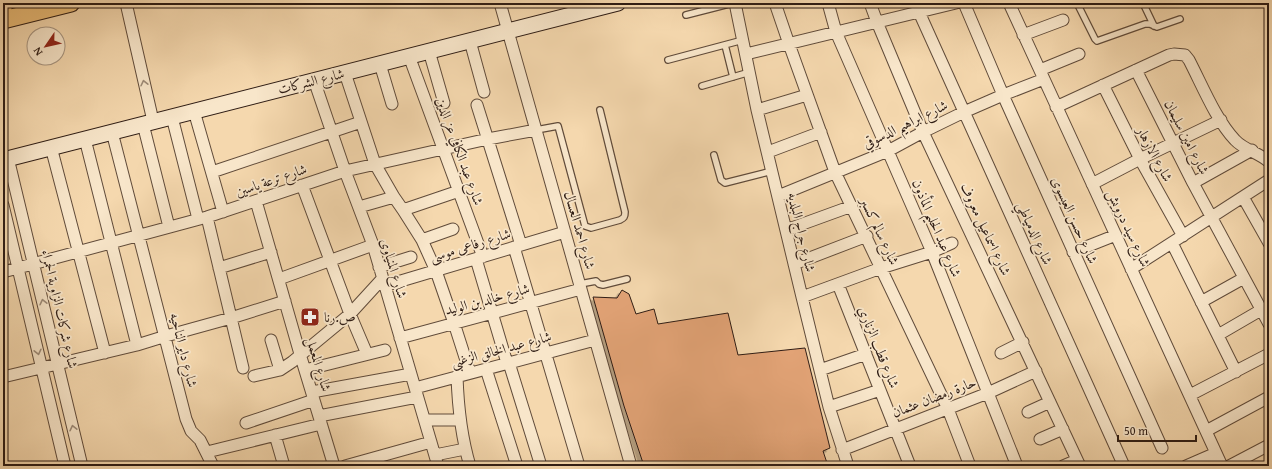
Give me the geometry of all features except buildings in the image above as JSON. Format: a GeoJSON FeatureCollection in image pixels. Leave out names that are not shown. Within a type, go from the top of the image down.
{"type":"FeatureCollection","features":[{"type":"Feature","properties":{"kind":"main road"},"geometry":{"type":"LineString","coordinates":[[3,20],[71,3]]}},
{"type":"Feature","properties":{"kind":"main road","name":"شارع الشركات"},"geometry":{"type":"LineString","coordinates":[[6,159],[618,3]]}},
{"type":"Feature","properties":{"kind":"street"},"geometry":{"type":"LineString","coordinates":[[126,3],[169,227]]}},
{"type":"Feature","properties":{"kind":"street","name":"شارع احمد العسال"},"geometry":{"type":"LineString","coordinates":[[500,3],[631,466]]}},
{"type":"Feature","properties":{"kind":"street","name":"شارع جراج البلديه"},"geometry":{"type":"LineString","coordinates":[[734,3],[757,110],[829,407],[848,466]]}},
{"type":"Feature","properties":{"kind":"street","name":"شارع سالم كسبر"},"geometry":{"type":"LineString","coordinates":[[775,3],[836,172],[948,409],[970,466]]}},
{"type":"Feature","properties":{"kind":"street","name":"شارع عبد الحليم المأذون"},"geometry":{"type":"LineString","coordinates":[[828,3],[836,32],[932,252],[1017,466]]}},
{"type":"Feature","properties":{"kind":"street","name":"شارع اسماعيل معروف"},"geometry":{"type":"LineString","coordinates":[[870,3],[923,132],[1079,463]]}},
{"type":"Feature","properties":{"kind":"street"},"geometry":{"type":"LineString","coordinates":[[746,54],[956,3]]}},
{"type":"Feature","properties":{"kind":"street","name":"شارع حسن العيسوى"},"geometry":{"type":"LineString","coordinates":[[964,3],[1003,95],[1162,448]]}},
{"type":"Feature","properties":{"kind":"street","name":"شارع سيد درويش"},"geometry":{"type":"LineString","coordinates":[[1009,3],[1222,466]]}},
{"type":"Feature","properties":{"kind":"street","name":"شارع الدمياطي"},"geometry":{"type":"LineString","coordinates":[[919,12],[1124,466]]}},
{"type":"Feature","properties":{"kind":"street"},"geometry":{"type":"LineString","coordinates":[[1023,35],[1063,20]]}},
{"type":"Feature","properties":{"kind":"street"},"geometry":{"type":"LineString","coordinates":[[470,41],[484,92]]}},
{"type":"Feature","properties":{"kind":"street"},"geometry":{"type":"LineString","coordinates":[[429,51],[444,103]]}},
{"type":"Feature","properties":{"kind":"street","name":"شارع ابراهيم الدسوقي"},"geometry":{"type":"LineString","coordinates":[[778,196],[888,151],[964,112],[1003,95],[1079,54]]}},
{"type":"Feature","properties":{"kind":"street"},"geometry":{"type":"LineString","coordinates":[[1056,107],[1174,54],[1185,55],[1221,120],[1237,142],[1265,158],[1269,162]]}},
{"type":"Feature","properties":{"kind":"street","name":"شارع عبد الكافي عز الدين"},"geometry":{"type":"LineString","coordinates":[[409,56],[459,191],[480,258],[492,313],[541,466]]}},
{"type":"Feature","properties":{"kind":"street"},"geometry":{"type":"LineString","coordinates":[[380,64],[392,104]]}},
{"type":"Feature","properties":{"kind":"street","name":"شارع امين سليمان"},"geometry":{"type":"LineString","coordinates":[[1136,70],[1211,218],[1269,324]]}},
{"type":"Feature","properties":{"kind":"street"},"geometry":{"type":"LineString","coordinates":[[345,73],[375,164],[422,240],[436,271],[470,373]]}},
{"type":"Feature","properties":{"kind":"street","name":"شارع المنياوى"},"geometry":{"type":"LineString","coordinates":[[314,80],[345,171],[373,245],[436,461]]}},
{"type":"Feature","properties":{"kind":"street","name":"شارع الازهار"},"geometry":{"type":"LineString","coordinates":[[1103,85],[1140,158],[1183,236]]}},
{"type":"Feature","properties":{"kind":"street"},"geometry":{"type":"LineString","coordinates":[[757,110],[807,95]]}},
{"type":"Feature","properties":{"kind":"street"},"geometry":{"type":"LineString","coordinates":[[477,105],[488,139],[531,302],[579,466]]}},
{"type":"Feature","properties":{"kind":"street"},"geometry":{"type":"LineString","coordinates":[[194,111],[223,212]]}},
{"type":"Feature","properties":{"kind":"street"},"geometry":{"type":"LineString","coordinates":[[172,117],[202,218],[219,268],[243,368]]}},
{"type":"Feature","properties":{"kind":"street"},"geometry":{"type":"LineString","coordinates":[[1092,184],[1140,158],[1173,144],[1221,120]]}},
{"type":"Feature","properties":{"kind":"street"},"geometry":{"type":"LineString","coordinates":[[212,172],[361,122]]}},
{"type":"Feature","properties":{"kind":"street","name":"شارع ترعة ياسين"},"geometry":{"type":"LineString","coordinates":[[3,272],[223,212],[345,171],[444,148],[536,130]]}},
{"type":"Feature","properties":{"kind":"street","name":"شارع داير الناحيه"},"geometry":{"type":"LineString","coordinates":[[112,132],[166,336],[186,419],[191,430],[200,440],[207,452],[213,466]]}},
{"type":"Feature","properties":{"kind":"street"},"geometry":{"type":"LineString","coordinates":[[768,152],[821,132]]}},
{"type":"Feature","properties":{"kind":"street"},"geometry":{"type":"LineString","coordinates":[[85,139],[137,345]]}},
{"type":"Feature","properties":{"kind":"street"},"geometry":{"type":"LineString","coordinates":[[51,147],[105,353]]}},
{"type":"Feature","properties":{"kind":"street"},"geometry":{"type":"LineString","coordinates":[[1193,183],[1252,150]]}},
{"type":"Feature","properties":{"kind":"street","name":"شارع شركات الزاوية الحمراء"},"geometry":{"type":"LineString","coordinates":[[6,159],[34,264],[82,466]]}},
{"type":"Feature","properties":{"kind":"street"},"geometry":{"type":"LineString","coordinates":[[1131,269],[1269,180]]}},
{"type":"Feature","properties":{"kind":"street"},"geometry":{"type":"LineString","coordinates":[[302,186],[350,314],[367,354]]}},
{"type":"Feature","properties":{"kind":"street"},"geometry":{"type":"LineString","coordinates":[[403,210],[459,191]]}},
{"type":"Feature","properties":{"kind":"street"},"geometry":{"type":"LineString","coordinates":[[359,207],[394,197]]}},
{"type":"Feature","properties":{"kind":"street"},"geometry":{"type":"LineString","coordinates":[[1243,197],[1269,243]]}},
{"type":"Feature","properties":{"kind":"street","name":"شارع المعمل"},"geometry":{"type":"LineString","coordinates":[[256,201],[334,466]]}},
{"type":"Feature","properties":{"kind":"street"},"geometry":{"type":"LineString","coordinates":[[3,205],[65,466]]}},
{"type":"Feature","properties":{"kind":"street"},"geometry":{"type":"LineString","coordinates":[[786,230],[852,206]]}},
{"type":"Feature","properties":{"kind":"street"},"geometry":{"type":"LineString","coordinates":[[422,240],[453,229]]}},
{"type":"Feature","properties":{"kind":"street","name":"شارع رفاعى موسى"},"geometry":{"type":"LineString","coordinates":[[383,283],[436,271],[565,232]]}},
{"type":"Feature","properties":{"kind":"street"},"geometry":{"type":"LineString","coordinates":[[1073,252],[1116,235]]}},
{"type":"Feature","properties":{"kind":"street"},"geometry":{"type":"LineString","coordinates":[[794,264],[867,236]]}},
{"type":"Feature","properties":{"kind":"street"},"geometry":{"type":"LineString","coordinates":[[802,297],[881,268],[932,252],[952,243]]}},
{"type":"Feature","properties":{"kind":"street"},"geometry":{"type":"LineString","coordinates":[[1172,243],[1236,372]]}},
{"type":"Feature","properties":{"kind":"street"},"geometry":{"type":"LineString","coordinates":[[279,279],[373,245]]}},
{"type":"Feature","properties":{"kind":"street"},"geometry":{"type":"LineString","coordinates":[[219,268],[271,252]]}},
{"type":"Feature","properties":{"kind":"street"},"geometry":{"type":"LineString","coordinates":[[379,267],[411,257]]}},
{"type":"Feature","properties":{"kind":"street"},"geometry":{"type":"LineString","coordinates":[[1201,302],[1244,278]]}},
{"type":"Feature","properties":{"kind":"street"},"geometry":{"type":"LineString","coordinates":[[254,376],[280,370],[326,335],[383,283]]}},
{"type":"Feature","properties":{"kind":"street","name":"شارع قطب الزناري"},"geometry":{"type":"LineString","coordinates":[[838,284],[909,463]]}},
{"type":"Feature","properties":{"kind":"street","name":"شارع خالد بن الوليد"},"geometry":{"type":"LineString","coordinates":[[400,338],[580,287]]}},
{"type":"Feature","properties":{"kind":"street"},"geometry":{"type":"LineString","coordinates":[[3,376],[137,345],[285,301]]}},
{"type":"Feature","properties":{"kind":"street"},"geometry":{"type":"LineString","coordinates":[[1218,335],[1261,310]]}},
{"type":"Feature","properties":{"kind":"street"},"geometry":{"type":"LineString","coordinates":[[271,340],[280,370]]}},
{"type":"Feature","properties":{"kind":"street","name":"شارع عبد الخالق الزغبى"},"geometry":{"type":"LineString","coordinates":[[207,452],[275,435],[320,420],[416,392],[457,376],[595,340]]}},
{"type":"Feature","properties":{"kind":"street"},"geometry":{"type":"LineString","coordinates":[[1001,353],[1023,342]]}},
{"type":"Feature","properties":{"kind":"street"},"geometry":{"type":"LineString","coordinates":[[306,370],[385,350]]}},
{"type":"Feature","properties":{"kind":"street"},"geometry":{"type":"LineString","coordinates":[[820,370],[866,354]]}},
{"type":"Feature","properties":{"kind":"street"},"geometry":{"type":"LineString","coordinates":[[1190,395],[1269,354]]}},
{"type":"Feature","properties":{"kind":"street"},"geometry":{"type":"LineString","coordinates":[[486,369],[516,466]]}},
{"type":"Feature","properties":{"kind":"street","name":"حارة رمضان عثمان"},"geometry":{"type":"LineString","coordinates":[[842,450],[895,428],[988,393],[1036,371]]}},
{"type":"Feature","properties":{"kind":"street"},"geometry":{"type":"LineString","coordinates":[[246,423],[313,396],[410,374]]}},
{"type":"Feature","properties":{"kind":"street"},"geometry":{"type":"LineString","coordinates":[[457,376],[460,420],[470,466]]}},
{"type":"Feature","properties":{"kind":"street"},"geometry":{"type":"LineString","coordinates":[[829,407],[880,390]]}},
{"type":"Feature","properties":{"kind":"street"},"geometry":{"type":"LineString","coordinates":[[1206,431],[1269,397]]}},
{"type":"Feature","properties":{"kind":"street"},"geometry":{"type":"LineString","coordinates":[[1028,412],[1050,402]]}},
{"type":"Feature","properties":{"kind":"street"},"geometry":{"type":"LineString","coordinates":[[425,420],[460,420]]}},
{"type":"Feature","properties":{"kind":"street"},"geometry":{"type":"LineString","coordinates":[[1040,439],[1063,429]]}},
{"type":"Feature","properties":{"kind":"street"},"geometry":{"type":"LineString","coordinates":[[275,435],[284,466]]}},
{"type":"Feature","properties":{"kind":"street"},"geometry":{"type":"LineString","coordinates":[[345,466],[431,442]]}},
{"type":"Feature","properties":{"kind":"street"},"geometry":{"type":"LineString","coordinates":[[1229,466],[1269,445]]}},
{"type":"Feature","properties":{"kind":"street"},"geometry":{"type":"LineString","coordinates":[[436,461],[465,448]]}},
{"type":"Feature","properties":{"kind":"street"},"geometry":{"type":"LineString","coordinates":[[1186,466],[1216,453]]}},
{"type":"Feature","properties":{"kind":"street"},"geometry":{"type":"LineString","coordinates":[[898,466],[909,463]]}},
{"type":"Feature","properties":{"kind":"street"},"geometry":{"type":"LineString","coordinates":[[1063,466],[1079,463]]}},
{"type":"Feature","properties":{"kind":"lane"},"geometry":{"type":"LineString","coordinates":[[686,15],[734,3]]}},
{"type":"Feature","properties":{"kind":"lane"},"geometry":{"type":"LineString","coordinates":[[1078,3],[1097,41],[1147,23],[1154,26],[1160,26],[1180,19]]}},
{"type":"Feature","properties":{"kind":"lane"},"geometry":{"type":"LineString","coordinates":[[1143,3],[1154,26]]}},
{"type":"Feature","properties":{"kind":"lane"},"geometry":{"type":"LineString","coordinates":[[668,60],[743,40]]}},
{"type":"Feature","properties":{"kind":"lane"},"geometry":{"type":"LineString","coordinates":[[724,45],[733,77]]}},
{"type":"Feature","properties":{"kind":"lane"},"geometry":{"type":"LineString","coordinates":[[702,86],[750,72]]}},
{"type":"Feature","properties":{"kind":"lane"},"geometry":{"type":"LineString","coordinates":[[536,130],[558,126],[585,226],[590,228],[620,220],[625,216],[625,212],[600,110]]}},
{"type":"Feature","properties":{"kind":"lane"},"geometry":{"type":"LineString","coordinates":[[714,155],[721,180],[725,183],[772,171]]}},
{"type":"Feature","properties":{"kind":"lane"},"geometry":{"type":"LineString","coordinates":[[580,287],[596,281],[603,285],[627,279]]}},
{"type":"Feature","properties":{"kind":"place","name":"ص.رنا"},"geometry":{"type":"Point","coordinates":[310,317]}}]}
